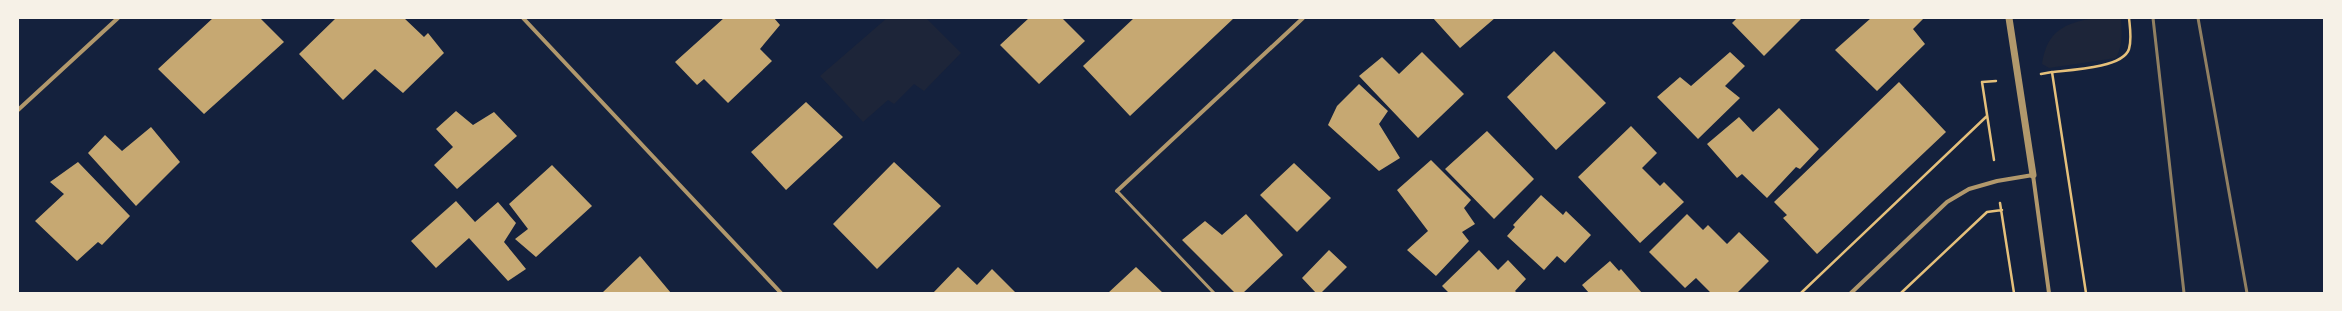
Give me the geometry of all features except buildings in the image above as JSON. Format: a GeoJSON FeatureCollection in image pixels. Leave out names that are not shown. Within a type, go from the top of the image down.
{"type":"FeatureCollection","features":[{"type":"Feature","properties":{"kind":"street"},"geometry":{"type":"LineString","coordinates":[[18,110],[118,18]]}},
{"type":"Feature","properties":{"kind":"street"},"geometry":{"type":"LineString","coordinates":[[523,18],[781,293]]}},
{"type":"Feature","properties":{"kind":"street"},"geometry":{"type":"LineString","coordinates":[[1117,191],[1303,18]]}},
{"type":"Feature","properties":{"kind":"street"},"geometry":{"type":"LineString","coordinates":[[2009,18],[2049,293]]}},
{"type":"Feature","properties":{"kind":"street"},"geometry":{"type":"LineString","coordinates":[[1851,293],[1947,202],[1969,189],[1997,181],[2033,175]]}},
{"type":"Feature","properties":{"kind":"lane"},"geometry":{"type":"LineString","coordinates":[[1117,191],[1214,293]]}},
{"type":"Feature","properties":{"kind":"path"},"geometry":{"type":"LineString","coordinates":[[2086,293],[2052,72],[2115,63],[2129,50],[2131,38],[2129,18]]}},
{"type":"Feature","properties":{"kind":"path"},"geometry":{"type":"LineString","coordinates":[[1801,293],[1987,116]]}},
{"type":"Feature","properties":{"kind":"path"},"geometry":{"type":"LineString","coordinates":[[1902,293],[1986,212],[2002,210]]}},
{"type":"Feature","properties":{"kind":"shaded area"},"geometry":{"type":"Polygon","coordinates":[[[887,18],[926,18],[961,53],[924,91],[914,84],[894,104],[888,100],[863,122],[820,76],[887,18]]]}},
{"type":"Feature","properties":{"kind":"shaded area"},"geometry":{"type":"Polygon","coordinates":[[[2095,18],[2121,18],[2121,43],[2116,58],[2049,68],[2042,64],[2044,53],[2048,44],[2059,30],[2074,23],[2095,18]]]}},
{"type":"Feature","properties":{"kind":"railway"},"geometry":{"type":"LineString","coordinates":[[2153,18],[2184,293]]}},
{"type":"Feature","properties":{"kind":"railway"},"geometry":{"type":"LineString","coordinates":[[2198,18],[2247,293]]}}]}
